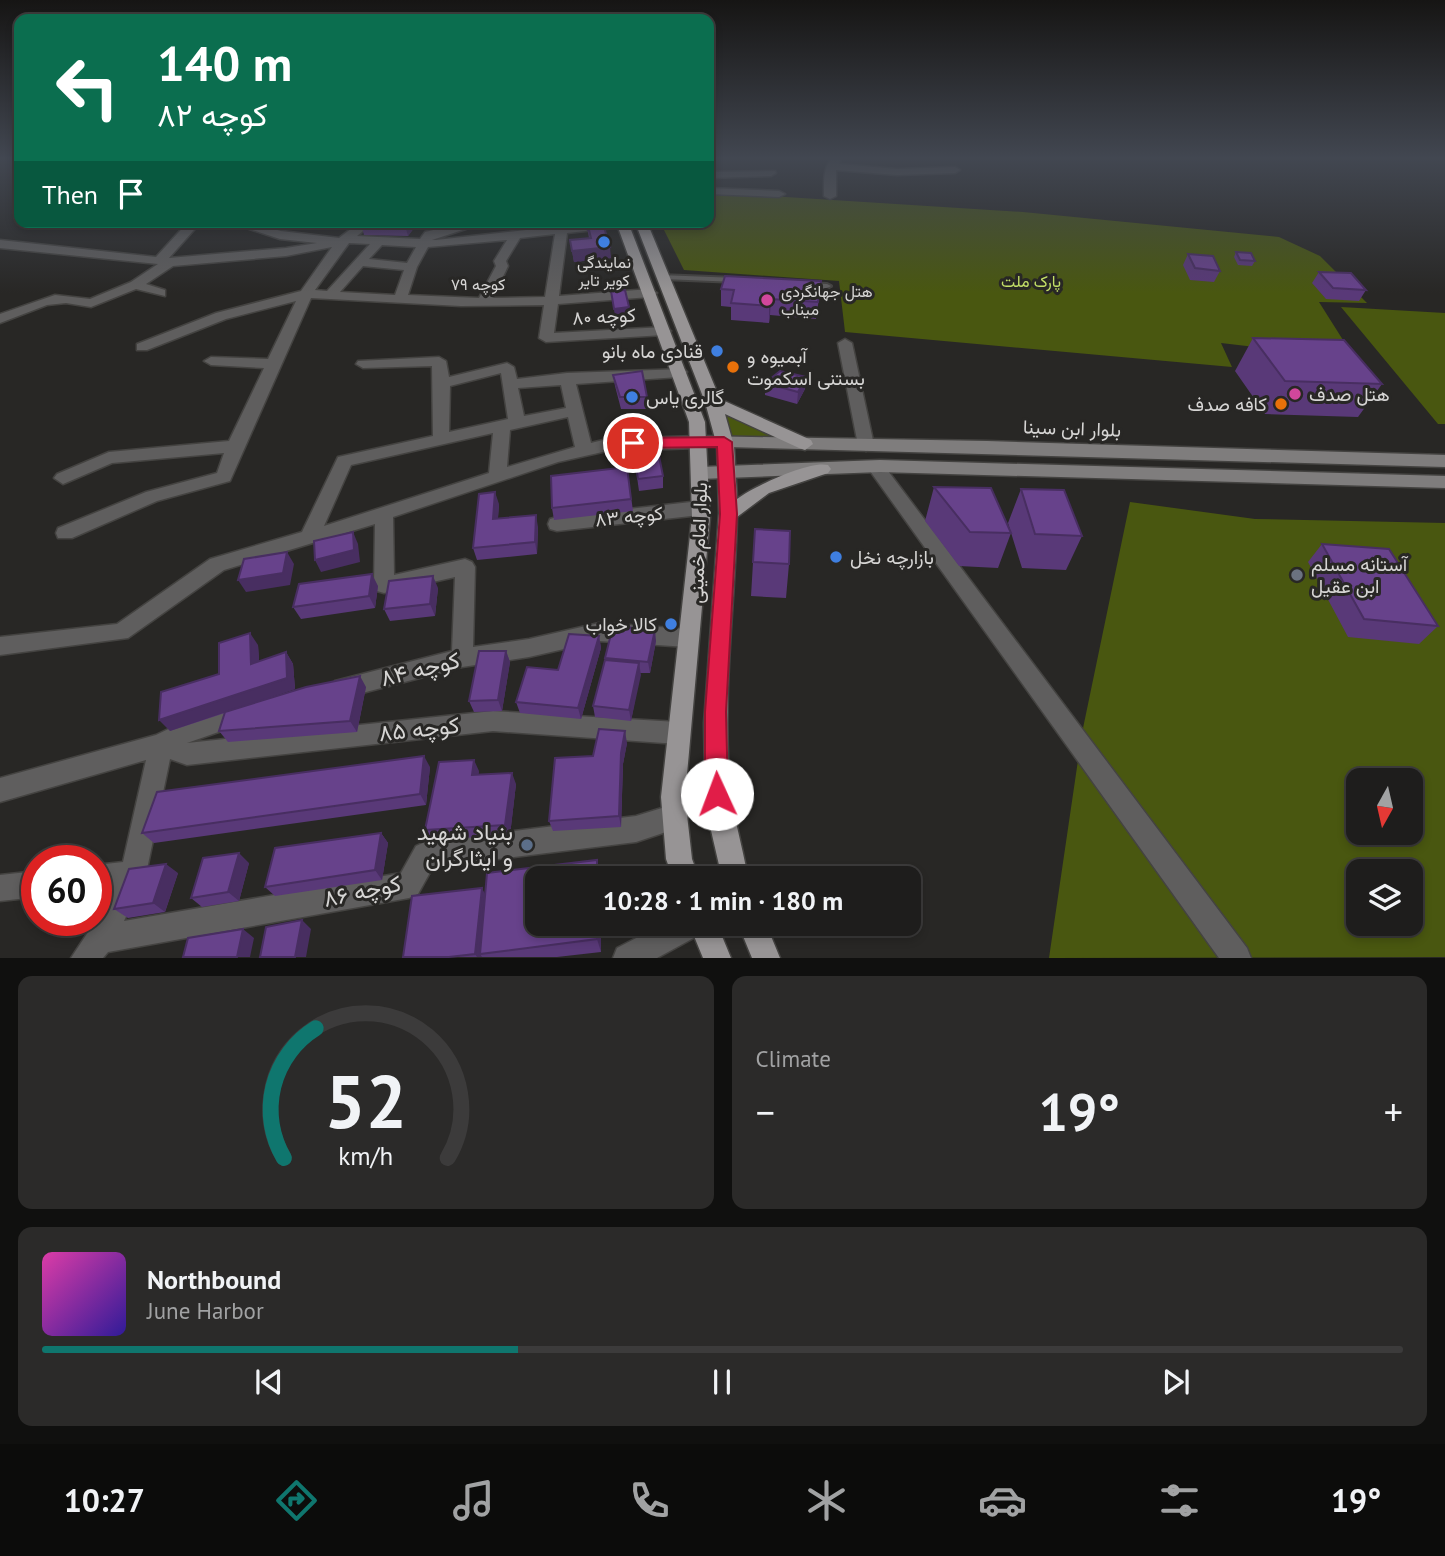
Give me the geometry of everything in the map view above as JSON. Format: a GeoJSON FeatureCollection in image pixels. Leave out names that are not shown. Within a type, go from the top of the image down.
{"type":"FeatureCollection","features":[{"type":"Feature","properties":{"kind":"main road","name":"بلوار امام خمینی"},"geometry":{"type":"LineString","coordinates":[[630,228],[650,293],[697,422],[700,508],[673,797],[682,866]]}},
{"type":"Feature","properties":{"kind":"main road","name":"بلوار امام خمینی"},"geometry":{"type":"LineString","coordinates":[[632,228],[663,277],[715,403],[724,442],[729,514],[714,733],[722,829],[732,866]]}},
{"type":"Feature","properties":{"kind":"main road"},"geometry":{"type":"LineString","coordinates":[[715,403],[805,444]]}},
{"type":"Feature","properties":{"kind":"main road","name":"بلوار ابن سینا"},"geometry":{"type":"LineString","coordinates":[[698,442],[1445,461]]}},
{"type":"Feature","properties":{"kind":"main road"},"geometry":{"type":"LineString","coordinates":[[700,473],[876,467],[1445,482]]}},
{"type":"Feature","properties":{"kind":"main road"},"geometry":{"type":"LineString","coordinates":[[729,514],[763,489],[822,469]]}},
{"type":"Feature","properties":{"kind":"main road"},"geometry":{"type":"LineString","coordinates":[[708,936],[718,957]]}},
{"type":"Feature","properties":{"kind":"main road"},"geometry":{"type":"LineString","coordinates":[[757,936],[766,957]]}},
{"type":"Feature","properties":{"kind":"street"},"geometry":{"type":"LineString","coordinates":[[0,319],[52,298],[76,298],[91,303],[135,285],[165,261],[190,228]]}},
{"type":"Feature","properties":{"kind":"street"},"geometry":{"type":"LineString","coordinates":[[255,228],[280,235],[423,244],[586,228]]}},
{"type":"Feature","properties":{"kind":"street"},"geometry":{"type":"LineString","coordinates":[[65,533],[152,496],[224,477],[235,446],[306,294],[344,241],[357,228]]}},
{"type":"Feature","properties":{"kind":"street"},"geometry":{"type":"LineString","coordinates":[[0,244],[165,261],[286,252],[344,241],[360,228]]}},
{"type":"Feature","properties":{"kind":"street"},"geometry":{"type":"LineString","coordinates":[[400,300],[411,267],[429,236],[459,228]]}},
{"type":"Feature","properties":{"kind":"street"},"geometry":{"type":"LineString","coordinates":[[550,299],[561,231]]}},
{"type":"Feature","properties":{"kind":"street"},"geometry":{"type":"LineString","coordinates":[[484,302],[502,266],[500,261],[515,236]]}},
{"type":"Feature","properties":{"kind":"street"},"geometry":{"type":"LineString","coordinates":[[332,293],[378,242]]}},
{"type":"Feature","properties":{"kind":"street"},"geometry":{"type":"LineString","coordinates":[[358,262],[411,267]]}},
{"type":"Feature","properties":{"kind":"street"},"geometry":{"type":"LineString","coordinates":[[135,285],[160,293]]}},
{"type":"Feature","properties":{"kind":"street","name":"کوچه ۷۹"},"geometry":{"type":"LineString","coordinates":[[142,347],[221,316],[306,294],[332,293],[400,300],[484,302],[650,293]]}},
{"type":"Feature","properties":{"kind":"street","name":"کوچه ۸۰"},"geometry":{"type":"LineString","coordinates":[[550,299],[546,338],[664,331]]}},
{"type":"Feature","properties":{"kind":"street"},"geometry":{"type":"LineString","coordinates":[[845,343],[866,445]]}},
{"type":"Feature","properties":{"kind":"street"},"geometry":{"type":"LineString","coordinates":[[211,360],[275,364]]}},
{"type":"Feature","properties":{"kind":"street"},"geometry":{"type":"LineString","coordinates":[[363,363],[439,361],[442,383],[441,440]]}},
{"type":"Feature","properties":{"kind":"street"},"geometry":{"type":"LineString","coordinates":[[442,383],[507,367],[510,384],[510,425],[498,478]]}},
{"type":"Feature","properties":{"kind":"street"},"geometry":{"type":"LineString","coordinates":[[510,384],[679,372]]}},
{"type":"Feature","properties":{"kind":"street"},"geometry":{"type":"LineString","coordinates":[[567,378],[584,450]]}},
{"type":"Feature","properties":{"kind":"street"},"geometry":{"type":"LineString","coordinates":[[309,537],[344,461],[575,411]]}},
{"type":"Feature","properties":{"kind":"street"},"geometry":{"type":"LineString","coordinates":[[0,646],[121,632],[216,564],[584,450],[607,444],[698,442]]}},
{"type":"Feature","properties":{"kind":"street"},"geometry":{"type":"LineString","coordinates":[[63,478],[109,458],[235,446]]}},
{"type":"Feature","properties":{"kind":"street"},"geometry":{"type":"LineString","coordinates":[[876,467],[1237,957]]}},
{"type":"Feature","properties":{"kind":"street","name":"کوچه ۸۳"},"geometry":{"type":"LineString","coordinates":[[557,524],[700,508]]}},
{"type":"Feature","properties":{"kind":"street"},"geometry":{"type":"LineString","coordinates":[[384,514],[384,586],[465,567],[463,658]]}},
{"type":"Feature","properties":{"kind":"street","name":"کوچه ۸۴"},"geometry":{"type":"LineString","coordinates":[[317,694],[463,658],[529,648],[600,632],[687,638]]}},
{"type":"Feature","properties":{"kind":"street"},"geometry":{"type":"LineString","coordinates":[[0,790],[161,745],[187,731],[268,706]]}},
{"type":"Feature","properties":{"kind":"street","name":"کوچه ۸۵"},"geometry":{"type":"LineString","coordinates":[[161,745],[187,754],[494,721],[678,733]]}},
{"type":"Feature","properties":{"kind":"street"},"geometry":{"type":"LineString","coordinates":[[92,948],[133,874],[161,745]]}},
{"type":"Feature","properties":{"kind":"street","name":"کوچه ۸۶"},"geometry":{"type":"LineString","coordinates":[[92,948],[409,885],[425,855],[636,829],[675,817]]}},
{"type":"Feature","properties":{"kind":"street"},"geometry":{"type":"LineString","coordinates":[[112,876],[133,874]]}},
{"type":"Feature","properties":{"kind":"street"},"geometry":{"type":"LineString","coordinates":[[0,888],[21,886]]}},
{"type":"Feature","properties":{"kind":"street"},"geometry":{"type":"LineString","coordinates":[[627,957],[668,936]]}},
{"type":"Feature","properties":{"kind":"lane"},"geometry":{"type":"LineString","coordinates":[[663,277],[689,276],[751,281]]}},
{"type":"Feature","properties":{"kind":"lane"},"geometry":{"type":"LineString","coordinates":[[802,285],[827,286]]}},
{"type":"Feature","properties":{"kind":"green space","name":"پارک ملت"},"geometry":{"type":"Polygon","coordinates":[[[714,204],[893,204],[1023,212],[1279,237],[1320,256],[1367,303],[1319,302],[1355,359],[1221,343],[1232,367],[845,332],[839,281],[684,270],[663,228],[714,228],[714,204]]]}},
{"type":"Feature","properties":{"kind":"green space"},"geometry":{"type":"Polygon","coordinates":[[[1341,307],[1445,313],[1445,424],[1438,424],[1341,307]]]}},
{"type":"Feature","properties":{"kind":"green space"},"geometry":{"type":"Polygon","coordinates":[[[722,410],[789,441],[728,440],[722,410]]]}},
{"type":"Feature","properties":{"kind":"green space"},"geometry":{"type":"Polygon","coordinates":[[[1130,502],[1255,519],[1445,523],[1445,957],[1049,958],[1082,733],[1130,502]]]}},
{"type":"Feature","properties":{"kind":"building"},"geometry":{"type":"Polygon","coordinates":[[[588,228],[604,228],[610,247],[572,251],[570,240],[591,238],[588,228]]]}},
{"type":"Feature","properties":{"kind":"building"},"geometry":{"type":"Polygon","coordinates":[[[1236,252],[1251,253],[1255,261],[1240,260],[1236,252]]]}},
{"type":"Feature","properties":{"kind":"building"},"geometry":{"type":"Polygon","coordinates":[[[1188,254],[1213,256],[1220,271],[1195,268],[1188,254]]]}},
{"type":"Feature","properties":{"kind":"building"},"geometry":{"type":"Polygon","coordinates":[[[1319,272],[1351,273],[1366,290],[1333,288],[1319,272]]]}},
{"type":"Feature","properties":{"kind":"building"},"geometry":{"type":"Polygon","coordinates":[[[725,276],[821,281],[818,302],[771,299],[769,306],[731,303],[734,290],[721,289],[725,276]]]}},
{"type":"Feature","properties":{"kind":"building"},"geometry":{"type":"Polygon","coordinates":[[[625,290],[629,307],[614,309],[611,291],[625,290]]]}},
{"type":"Feature","properties":{"kind":"building"},"geometry":{"type":"Polygon","coordinates":[[[1253,338],[1344,340],[1382,384],[1285,381],[1253,338]]]}},
{"type":"Feature","properties":{"kind":"building"},"geometry":{"type":"Polygon","coordinates":[[[642,371],[647,397],[620,397],[613,375],[642,371]]]}},
{"type":"Feature","properties":{"kind":"building"},"geometry":{"type":"Polygon","coordinates":[[[780,371],[806,377],[798,392],[765,383],[780,371]]]}},
{"type":"Feature","properties":{"kind":"building"},"geometry":{"type":"Polygon","coordinates":[[[657,446],[663,476],[638,479],[633,449],[657,446]]]}},
{"type":"Feature","properties":{"kind":"building"},"geometry":{"type":"Polygon","coordinates":[[[627,467],[631,499],[552,508],[551,476],[627,467]]]}},
{"type":"Feature","properties":{"kind":"building"},"geometry":{"type":"Polygon","coordinates":[[[934,487],[991,488],[1011,533],[970,532],[934,487]]]}},
{"type":"Feature","properties":{"kind":"building"},"geometry":{"type":"Polygon","coordinates":[[[1021,489],[1064,490],[1082,536],[1035,534],[1021,489]]]}},
{"type":"Feature","properties":{"kind":"building"},"geometry":{"type":"Polygon","coordinates":[[[495,492],[493,519],[536,515],[535,542],[473,548],[479,494],[495,492]]]}},
{"type":"Feature","properties":{"kind":"building"},"geometry":{"type":"Polygon","coordinates":[[[755,529],[790,531],[789,564],[753,562],[755,529]]]}},
{"type":"Feature","properties":{"kind":"building"},"geometry":{"type":"Polygon","coordinates":[[[353,532],[354,550],[315,560],[314,541],[353,532]]]}},
{"type":"Feature","properties":{"kind":"building"},"geometry":{"type":"Polygon","coordinates":[[[1322,544],[1389,549],[1438,626],[1364,619],[1322,544]]]}},
{"type":"Feature","properties":{"kind":"building"},"geometry":{"type":"Polygon","coordinates":[[[287,552],[283,573],[238,580],[244,559],[287,552]]]}},
{"type":"Feature","properties":{"kind":"building"},"geometry":{"type":"Polygon","coordinates":[[[372,574],[369,596],[293,607],[299,584],[372,574]]]}},
{"type":"Feature","properties":{"kind":"building"},"geometry":{"type":"Polygon","coordinates":[[[433,576],[430,604],[384,609],[389,581],[433,576]]]}},
{"type":"Feature","properties":{"kind":"building"},"geometry":{"type":"Polygon","coordinates":[[[613,626],[655,630],[648,662],[605,658],[613,626]]]}},
{"type":"Feature","properties":{"kind":"building"},"geometry":{"type":"Polygon","coordinates":[[[250,633],[251,664],[286,652],[287,678],[159,720],[161,692],[219,674],[219,643],[250,633]]]}},
{"type":"Feature","properties":{"kind":"building"},"geometry":{"type":"Polygon","coordinates":[[[569,634],[599,636],[578,708],[516,702],[527,667],[558,670],[569,634]]]}},
{"type":"Feature","properties":{"kind":"building"},"geometry":{"type":"Polygon","coordinates":[[[479,651],[506,651],[498,700],[469,701],[479,651]]]}},
{"type":"Feature","properties":{"kind":"building"},"geometry":{"type":"Polygon","coordinates":[[[605,660],[639,663],[629,710],[593,706],[605,660]]]}},
{"type":"Feature","properties":{"kind":"building"},"geometry":{"type":"Polygon","coordinates":[[[360,676],[350,721],[219,731],[225,712],[306,687],[360,676]]]}},
{"type":"Feature","properties":{"kind":"building"},"geometry":{"type":"Polygon","coordinates":[[[599,729],[625,731],[621,753],[619,816],[549,821],[555,758],[593,756],[599,729]]]}},
{"type":"Feature","properties":{"kind":"building"},"geometry":{"type":"Polygon","coordinates":[[[424,756],[420,794],[142,833],[157,792],[424,756]]]}},
{"type":"Feature","properties":{"kind":"building"},"geometry":{"type":"Polygon","coordinates":[[[474,760],[472,775],[512,773],[505,825],[425,830],[439,762],[474,760]]]}},
{"type":"Feature","properties":{"kind":"building"},"geometry":{"type":"Polygon","coordinates":[[[381,833],[375,870],[265,887],[275,848],[381,833]]]}},
{"type":"Feature","properties":{"kind":"building"},"geometry":{"type":"Polygon","coordinates":[[[239,853],[228,892],[191,898],[203,858],[239,853]]]}},
{"type":"Feature","properties":{"kind":"building"},"geometry":{"type":"Polygon","coordinates":[[[597,860],[597,866],[546,866],[597,860]]]}},
{"type":"Feature","properties":{"kind":"building"},"geometry":{"type":"Polygon","coordinates":[[[166,864],[153,903],[114,909],[129,869],[166,864]]]}},
{"type":"Feature","properties":{"kind":"building"},"geometry":{"type":"Polygon","coordinates":[[[525,869],[525,936],[597,936],[597,939],[480,954],[487,873],[525,869]]]}},
{"type":"Feature","properties":{"kind":"building"},"geometry":{"type":"Polygon","coordinates":[[[482,888],[475,954],[403,957],[412,896],[482,888]]]}},
{"type":"Feature","properties":{"kind":"building"},"geometry":{"type":"Polygon","coordinates":[[[302,920],[295,957],[260,957],[266,927],[302,920]]]}},
{"type":"Feature","properties":{"kind":"building"},"geometry":{"type":"Polygon","coordinates":[[[243,929],[237,957],[183,957],[188,938],[243,929]]]}},
{"type":"Feature","properties":{"kind":"place","name":"نمایندگی کویر تایر"},"geometry":{"type":"Point","coordinates":[604,242]}},
{"type":"Feature","properties":{"kind":"place","name":"هتل جهانگردی میناب"},"geometry":{"type":"Point","coordinates":[767,300]}},
{"type":"Feature","properties":{"kind":"place","name":"قنادی ماه بانو"},"geometry":{"type":"Point","coordinates":[717,351]}},
{"type":"Feature","properties":{"kind":"place","name":"آبمیوه و بستنی اسکموت"},"geometry":{"type":"Point","coordinates":[733,367]}},
{"type":"Feature","properties":{"kind":"place","name":"هتل صدف"},"geometry":{"type":"Point","coordinates":[1295,394]}},
{"type":"Feature","properties":{"kind":"place","name":"گالری یاس"},"geometry":{"type":"Point","coordinates":[632,397]}},
{"type":"Feature","properties":{"kind":"place","name":"کافه صدف"},"geometry":{"type":"Point","coordinates":[1281,404]}},
{"type":"Feature","properties":{"kind":"place","name":"بازارچه نخل"},"geometry":{"type":"Point","coordinates":[836,557]}},
{"type":"Feature","properties":{"kind":"place","name":"آستانه مسلم ابن عقیل"},"geometry":{"type":"Point","coordinates":[1297,575]}},
{"type":"Feature","properties":{"kind":"place","name":"کالا خواب"},"geometry":{"type":"Point","coordinates":[671,624]}},
{"type":"Feature","properties":{"kind":"place","name":"بنیاد شهید و ایثارگران"},"geometry":{"type":"Point","coordinates":[527,845]}},
{"type":"Feature","properties":{"kind":"route"},"geometry":{"type":"LineString","coordinates":[[633,443],[724,442],[729,514],[714,733],[717,794]]}}]}
